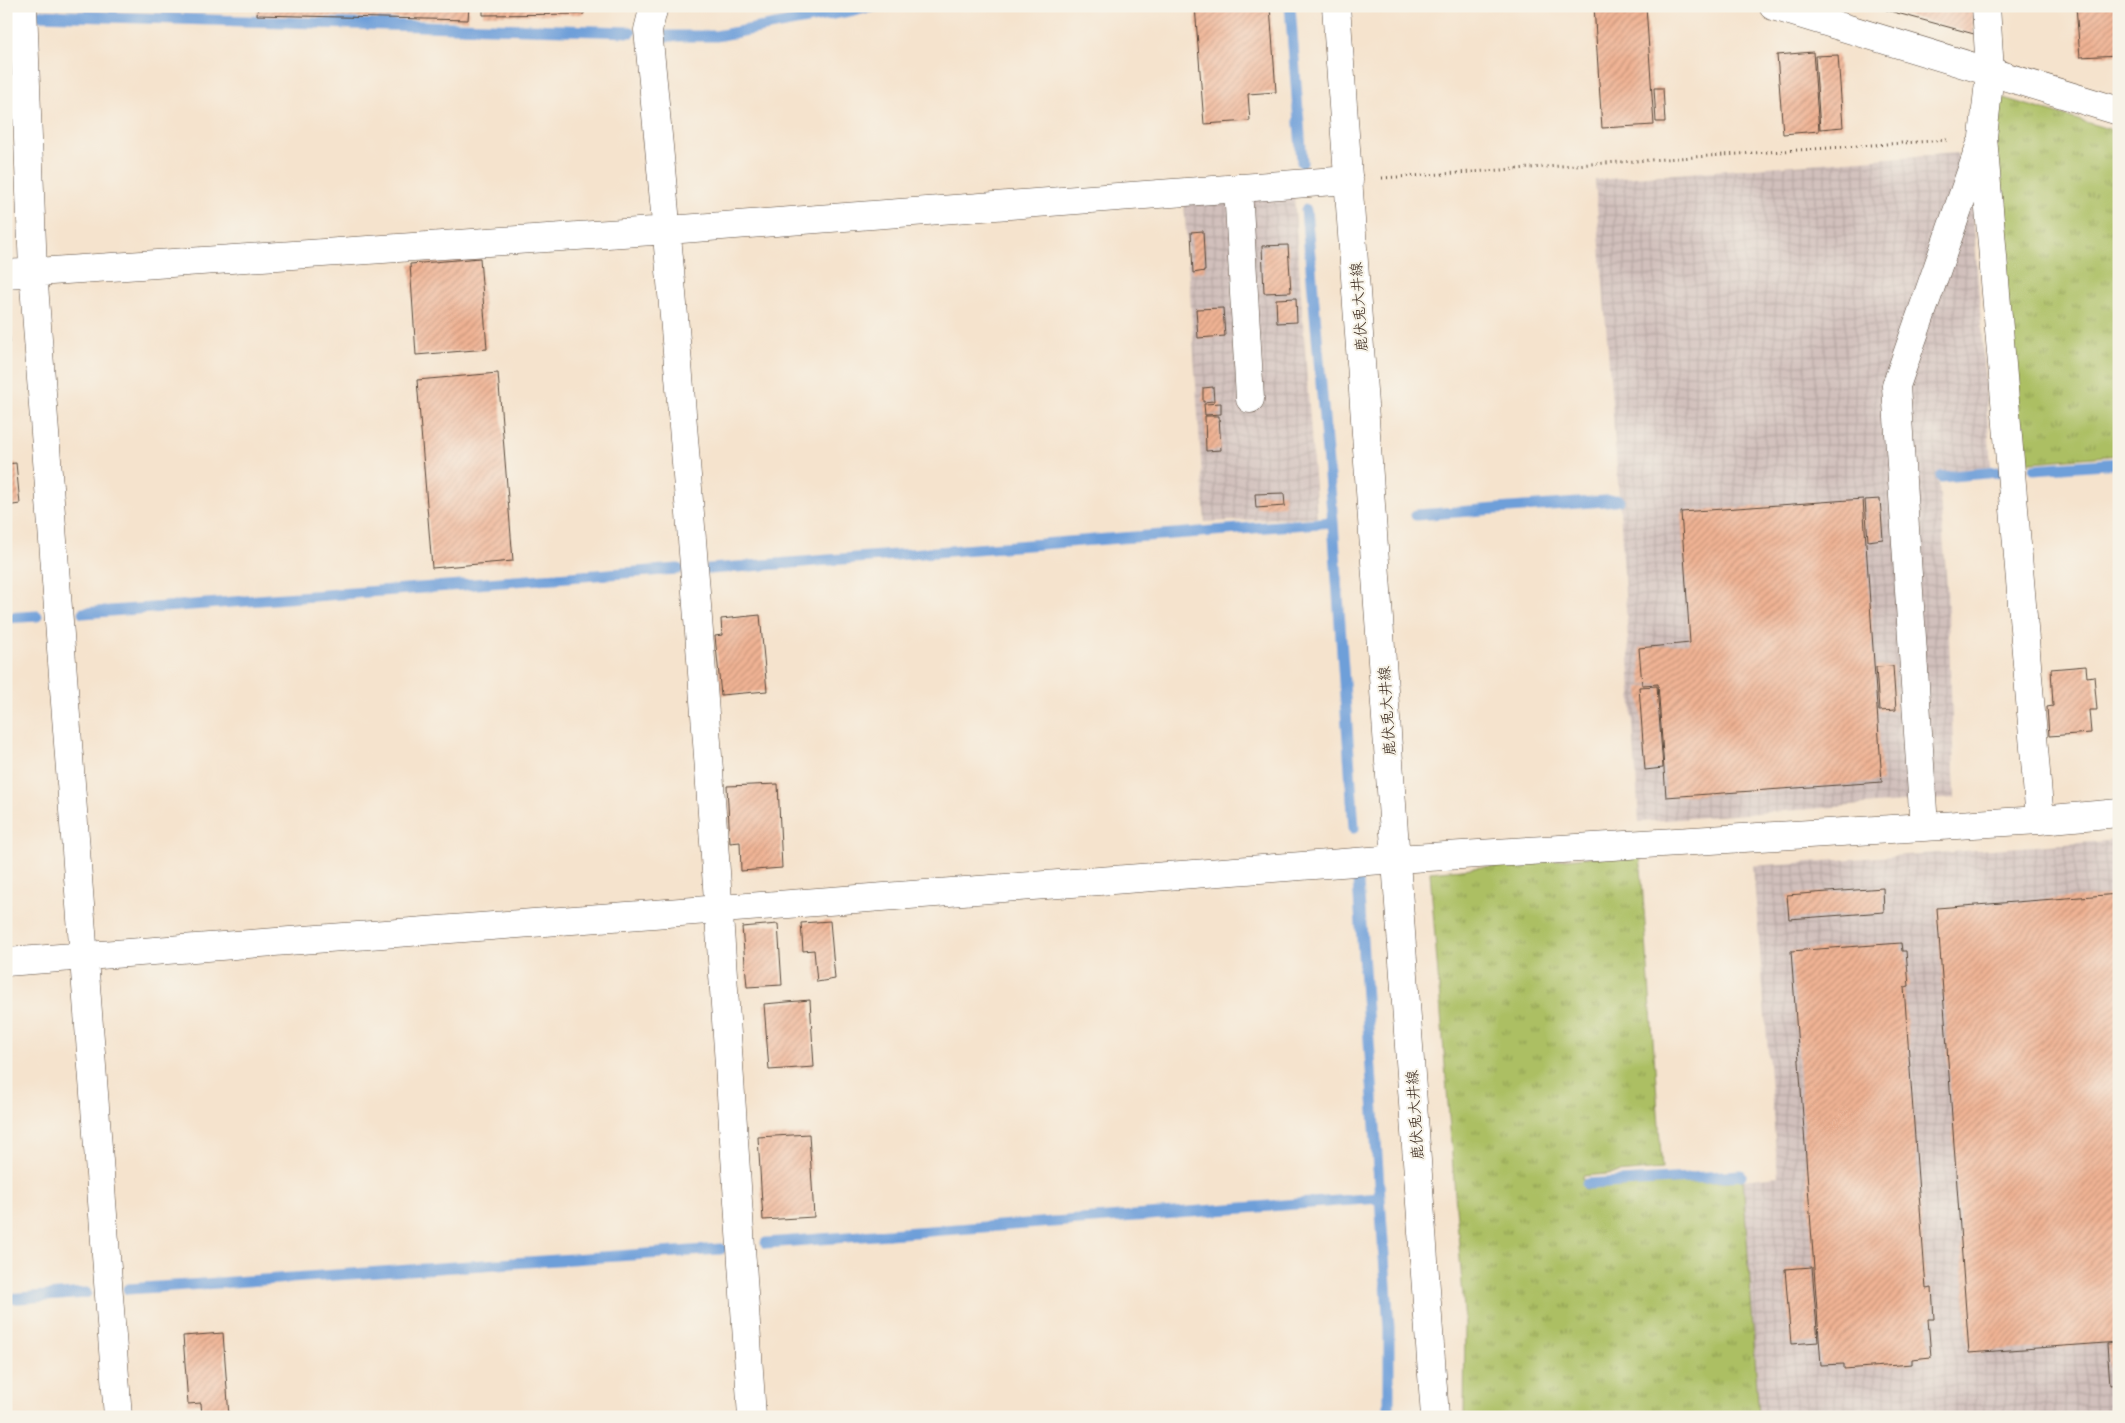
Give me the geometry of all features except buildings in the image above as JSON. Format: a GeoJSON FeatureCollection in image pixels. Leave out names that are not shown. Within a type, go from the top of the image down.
{"type":"FeatureCollection","features":[{"type":"Feature","properties":{"kind":"street"},"geometry":{"type":"LineString","coordinates":[[23,6],[33,271],[118,1417]]}},
{"type":"Feature","properties":{"kind":"street"},"geometry":{"type":"LineString","coordinates":[[654,6],[648,30],[668,230],[719,910],[752,1417]]}},
{"type":"Feature","properties":{"kind":"street","name":"鹿伏兎大井線"},"geometry":{"type":"LineString","coordinates":[[1336,6],[1435,1417]]}},
{"type":"Feature","properties":{"kind":"street"},"geometry":{"type":"LineString","coordinates":[[1773,6],[2119,110]]}},
{"type":"Feature","properties":{"kind":"street"},"geometry":{"type":"LineString","coordinates":[[1986,6],[1990,72],[1983,137],[2040,820]]}},
{"type":"Feature","properties":{"kind":"street"},"geometry":{"type":"LineString","coordinates":[[1924,827],[1896,386],[1983,137]]}},
{"type":"Feature","properties":{"kind":"street"},"geometry":{"type":"LineString","coordinates":[[6,274],[668,230],[1349,180]]}},
{"type":"Feature","properties":{"kind":"street"},"geometry":{"type":"LineString","coordinates":[[1238,188],[1250,399]]}},
{"type":"Feature","properties":{"kind":"street"},"geometry":{"type":"LineString","coordinates":[[6,962],[1396,859],[2040,820],[2119,813]]}},
{"type":"Feature","properties":{"kind":"path"},"geometry":{"type":"LineString","coordinates":[[1349,180],[1983,137]]}},
{"type":"Feature","properties":{"kind":"shaded area"},"geometry":{"type":"Polygon","coordinates":[[[1956,153],[1970,169],[1991,467],[1938,473],[1947,586],[1955,798],[1639,822],[1620,509],[1595,180],[1956,153]]]}},
{"type":"Feature","properties":{"kind":"shaded area"},"geometry":{"type":"Polygon","coordinates":[[[1294,197],[1317,517],[1205,522],[1184,201],[1294,197]]]}},
{"type":"Feature","properties":{"kind":"shaded area"},"geometry":{"type":"Polygon","coordinates":[[[2119,840],[2119,1417],[1759,1417],[1743,1180],[1778,1176],[1753,866],[2119,840]]]}},
{"type":"Feature","properties":{"kind":"green space"},"geometry":{"type":"Polygon","coordinates":[[[2000,97],[2119,132],[2119,455],[2019,463],[1993,120],[2000,97]]]}},
{"type":"Feature","properties":{"kind":"green space"},"geometry":{"type":"Polygon","coordinates":[[[1640,852],[1662,1169],[1583,1176],[1584,1189],[1743,1180],[1759,1417],[1464,1417],[1465,1323],[1430,872],[1640,852]]]}},
{"type":"Feature","properties":{"kind":"waterway"},"geometry":{"type":"LineString","coordinates":[[662,36],[716,36],[876,6]]}},
{"type":"Feature","properties":{"kind":"waterway"},"geometry":{"type":"LineString","coordinates":[[1290,6],[1302,162]]}},
{"type":"Feature","properties":{"kind":"waterway"},"geometry":{"type":"LineString","coordinates":[[37,15],[631,32]]}},
{"type":"Feature","properties":{"kind":"waterway"},"geometry":{"type":"LineString","coordinates":[[1306,210],[1333,522],[1354,828]]}},
{"type":"Feature","properties":{"kind":"waterway"},"geometry":{"type":"LineString","coordinates":[[2034,469],[2119,463]]}},
{"type":"Feature","properties":{"kind":"waterway"},"geometry":{"type":"LineString","coordinates":[[1941,477],[1998,472]]}},
{"type":"Feature","properties":{"kind":"waterway"},"geometry":{"type":"LineString","coordinates":[[1416,515],[1619,500]]}},
{"type":"Feature","properties":{"kind":"waterway"},"geometry":{"type":"LineString","coordinates":[[710,569],[1333,522]]}},
{"type":"Feature","properties":{"kind":"waterway"},"geometry":{"type":"LineString","coordinates":[[83,613],[678,569]]}},
{"type":"Feature","properties":{"kind":"waterway"},"geometry":{"type":"LineString","coordinates":[[6,618],[37,616]]}},
{"type":"Feature","properties":{"kind":"waterway"},"geometry":{"type":"LineString","coordinates":[[1358,882],[1389,1328],[1389,1417]]}},
{"type":"Feature","properties":{"kind":"waterway"},"geometry":{"type":"LineString","coordinates":[[1587,1184],[1741,1175]]}},
{"type":"Feature","properties":{"kind":"waterway"},"geometry":{"type":"LineString","coordinates":[[766,1243],[1380,1198]]}},
{"type":"Feature","properties":{"kind":"waterway"},"geometry":{"type":"LineString","coordinates":[[128,1289],[721,1249]]}},
{"type":"Feature","properties":{"kind":"waterway"},"geometry":{"type":"LineString","coordinates":[[6,1299],[86,1293]]}}]}
